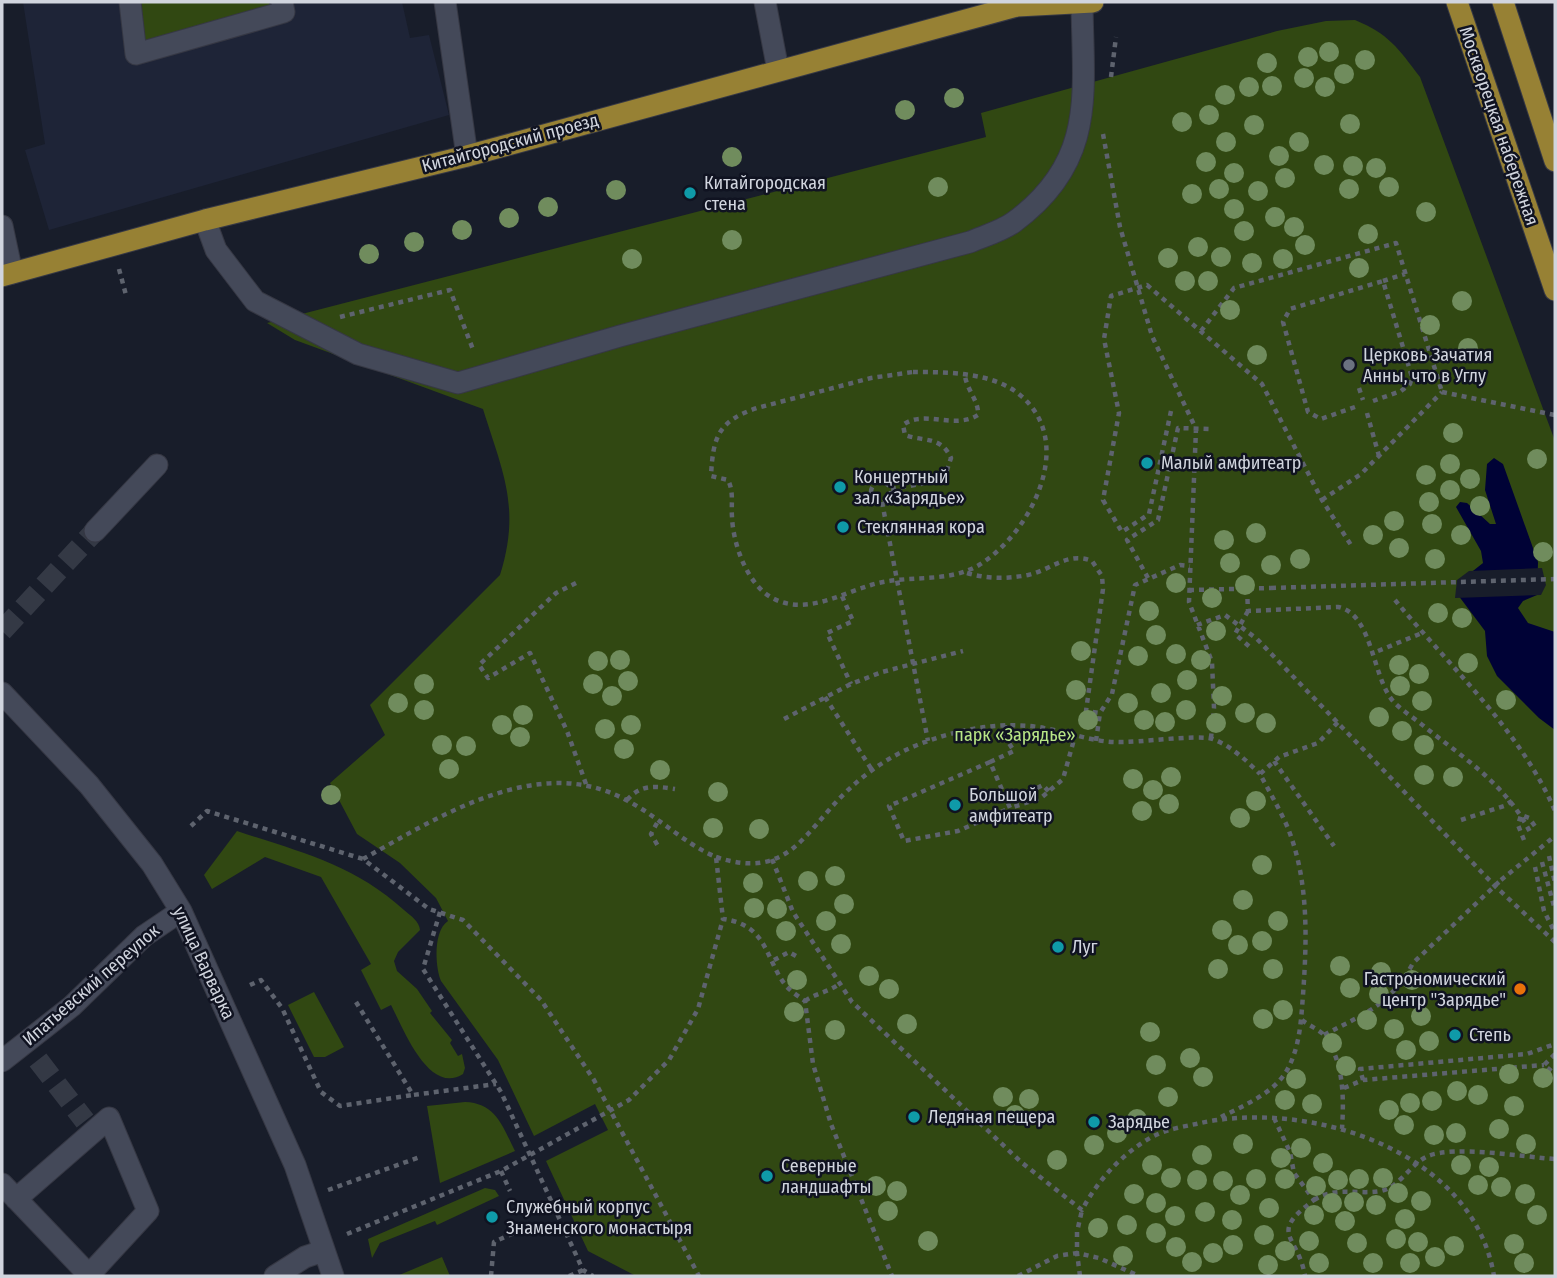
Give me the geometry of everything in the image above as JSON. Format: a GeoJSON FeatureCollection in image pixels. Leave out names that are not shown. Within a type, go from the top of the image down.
{"type":"FeatureCollection","features":[{"type":"Feature","properties":{"kind":"main road","name":"Москворецкая набережная"},"geometry":{"type":"LineString","coordinates":[[1457,2],[1555,290]]}},
{"type":"Feature","properties":{"kind":"main road"},"geometry":{"type":"LineString","coordinates":[[1503,2],[1555,161]]}},
{"type":"Feature","properties":{"kind":"main road","name":"Китайгородский проезд"},"geometry":{"type":"LineString","coordinates":[[7,275],[205,220],[467,156],[1020,4],[1087,3]]}},
{"type":"Feature","properties":{"kind":"street"},"geometry":{"type":"LineString","coordinates":[[130,2],[136,54],[284,12],[282,2]]}},
{"type":"Feature","properties":{"kind":"street"},"geometry":{"type":"LineString","coordinates":[[445,2],[467,156]]}},
{"type":"Feature","properties":{"kind":"street"},"geometry":{"type":"LineString","coordinates":[[765,2],[778,70]]}},
{"type":"Feature","properties":{"kind":"street"},"geometry":{"type":"LineString","coordinates":[[205,220],[216,250],[255,301],[358,354],[458,383],[620,336],[970,242],[1013,224],[1040,199],[1068,165],[1082,120],[1087,3]]}},
{"type":"Feature","properties":{"kind":"street"},"geometry":{"type":"LineString","coordinates":[[2,226],[7,275]]}},
{"type":"Feature","properties":{"kind":"street"},"geometry":{"type":"LineString","coordinates":[[95,531],[157,465]]}},
{"type":"Feature","properties":{"kind":"street","name":"улица Варварка"},"geometry":{"type":"LineString","coordinates":[[2,693],[89,785],[152,863],[181,911],[295,1166],[333,1276]]}},
{"type":"Feature","properties":{"kind":"street","name":"Ипатьевский переулок"},"geometry":{"type":"LineString","coordinates":[[2,1061],[72,1006],[144,936],[181,911]]}},
{"type":"Feature","properties":{"kind":"street"},"geometry":{"type":"LineString","coordinates":[[24,1043],[38,1060]]}},
{"type":"Feature","properties":{"kind":"street"},"geometry":{"type":"LineString","coordinates":[[109,1118],[148,1211],[89,1275],[9,1192],[89,1126],[109,1118]]}},
{"type":"Feature","properties":{"kind":"street"},"geometry":{"type":"LineString","coordinates":[[275,1276],[296,1262],[323,1251]]}},
{"type":"Feature","properties":{"kind":"path"},"geometry":{"type":"LineString","coordinates":[[1109,91],[1116,37]]}},
{"type":"Feature","properties":{"kind":"path"},"geometry":{"type":"LineString","coordinates":[[1103,131],[1120,227],[1137,288],[1156,345],[1196,429],[1189,602],[1212,662],[1214,708],[1211,738]]}},
{"type":"Feature","properties":{"kind":"path"},"geometry":{"type":"LineString","coordinates":[[1201,331],[1234,288],[1396,243],[1442,393]]}},
{"type":"Feature","properties":{"kind":"path"},"geometry":{"type":"LineString","coordinates":[[1356,407],[1321,419],[1308,412],[1283,322],[1290,309],[1405,274]]}},
{"type":"Feature","properties":{"kind":"path"},"geometry":{"type":"LineString","coordinates":[[1373,401],[1401,391],[1410,384],[1412,377],[1383,281]]}},
{"type":"Feature","properties":{"kind":"path"},"geometry":{"type":"LineString","coordinates":[[1171,411],[1149,514],[1122,532],[1103,500],[1118,413],[1104,339],[1111,296],[1147,285],[1270,395],[1293,447],[1351,545]]}},
{"type":"Feature","properties":{"kind":"path"},"geometry":{"type":"LineString","coordinates":[[302,327],[450,290],[484,376]]}},
{"type":"Feature","properties":{"kind":"path"},"geometry":{"type":"LineString","coordinates":[[965,573],[994,555],[1021,526],[1040,491],[1046,455],[1039,419],[1021,395],[995,382],[965,376],[913,372],[871,378],[757,408],[739,414],[720,431],[712,455],[711,476],[728,480],[732,488],[733,536],[758,585],[769,596],[802,605],[896,579],[965,573],[993,578],[1011,577],[1040,572],[1072,557],[1092,561],[1102,576],[1103,589],[1086,711],[1100,713]]}},
{"type":"Feature","properties":{"kind":"path"},"geometry":{"type":"LineString","coordinates":[[891,489],[921,484],[946,473],[951,458],[947,449],[939,442],[905,435],[903,425],[913,419],[961,421],[978,415],[978,407],[966,386],[965,376]]}},
{"type":"Feature","properties":{"kind":"path"},"geometry":{"type":"LineString","coordinates":[[1359,387],[1363,400]]}},
{"type":"Feature","properties":{"kind":"path"},"geometry":{"type":"LineString","coordinates":[[1442,393],[1555,415]]}},
{"type":"Feature","properties":{"kind":"path"},"geometry":{"type":"LineString","coordinates":[[1322,499],[1361,474],[1442,393]]}},
{"type":"Feature","properties":{"kind":"path"},"geometry":{"type":"LineString","coordinates":[[1367,413],[1379,456]]}},
{"type":"Feature","properties":{"kind":"path"},"geometry":{"type":"LineString","coordinates":[[1148,579],[1127,540],[1158,520],[1178,428],[1209,429]]}},
{"type":"Feature","properties":{"kind":"path"},"geometry":{"type":"LineString","coordinates":[[882,502],[891,495],[891,489],[887,484],[875,484],[872,496],[882,502],[928,741]]}},
{"type":"Feature","properties":{"kind":"path"},"geometry":{"type":"LineString","coordinates":[[1096,741],[1100,713],[1112,694],[1135,585],[1180,565],[1190,566]]}},
{"type":"Feature","properties":{"kind":"path"},"geometry":{"type":"LineString","coordinates":[[1189,590],[1555,579]]}},
{"type":"Feature","properties":{"kind":"path"},"geometry":{"type":"LineString","coordinates":[[576,583],[556,593],[479,665],[488,678],[530,653],[566,731],[586,784]]}},
{"type":"Feature","properties":{"kind":"path"},"geometry":{"type":"LineString","coordinates":[[1247,589],[1248,611],[1235,634],[1251,648]]}},
{"type":"Feature","properties":{"kind":"path"},"geometry":{"type":"LineString","coordinates":[[842,596],[853,621],[827,634],[851,684]]}},
{"type":"Feature","properties":{"kind":"path"},"geometry":{"type":"LineString","coordinates":[[1395,600],[1491,713],[1530,764],[1555,811]]}},
{"type":"Feature","properties":{"kind":"path"},"geometry":{"type":"LineString","coordinates":[[1248,611],[1347,609],[1361,625],[1389,695],[1395,703],[1490,778],[1512,801],[1531,834]]}},
{"type":"Feature","properties":{"kind":"path"},"geometry":{"type":"LineString","coordinates":[[1197,625],[1225,615],[1257,639],[1495,886],[1555,942]]}},
{"type":"Feature","properties":{"kind":"path"},"geometry":{"type":"LineString","coordinates":[[1378,651],[1422,633]]}},
{"type":"Feature","properties":{"kind":"path"},"geometry":{"type":"LineString","coordinates":[[784,719],[851,684],[911,663],[963,651]]}},
{"type":"Feature","properties":{"kind":"path"},"geometry":{"type":"LineString","coordinates":[[825,697],[872,770]]}},
{"type":"Feature","properties":{"kind":"path"},"geometry":{"type":"LineString","coordinates":[[1260,774],[1274,761],[1318,743],[1339,722]]}},
{"type":"Feature","properties":{"kind":"path"},"geometry":{"type":"LineString","coordinates":[[363,859],[438,818],[484,797],[544,785],[586,784],[627,800],[657,822],[716,857],[744,863],[772,859],[800,845],[839,798],[872,770],[928,741],[1006,725],[1042,727],[1096,741],[1211,738],[1245,759],[1260,774],[1287,827],[1304,897],[1307,947],[1298,1047],[1285,1073],[1266,1091],[1217,1118]]}},
{"type":"Feature","properties":{"kind":"path"},"geometry":{"type":"LineString","coordinates":[[1006,725],[1005,737],[1014,751],[889,806],[904,841],[958,831],[1010,808],[1032,802],[1049,792],[1063,779],[1075,736]]}},
{"type":"Feature","properties":{"kind":"path"},"geometry":{"type":"LineString","coordinates":[[1274,761],[1334,846]]}},
{"type":"Feature","properties":{"kind":"path"},"geometry":{"type":"LineString","coordinates":[[990,762],[1010,808]]}},
{"type":"Feature","properties":{"kind":"path"},"geometry":{"type":"LineString","coordinates":[[1037,788],[1043,785],[1049,792]]}},
{"type":"Feature","properties":{"kind":"path"},"geometry":{"type":"LineString","coordinates":[[627,800],[636,789],[656,786],[675,789]]}},
{"type":"Feature","properties":{"kind":"path"},"geometry":{"type":"LineString","coordinates":[[1461,820],[1512,801]]}},
{"type":"Feature","properties":{"kind":"path"},"geometry":{"type":"LineString","coordinates":[[191,826],[207,811],[363,859],[429,909],[463,920],[541,1000],[611,1111],[699,1276]]}},
{"type":"Feature","properties":{"kind":"path"},"geometry":{"type":"LineString","coordinates":[[1521,815],[1529,818],[1537,829]]}},
{"type":"Feature","properties":{"kind":"path"},"geometry":{"type":"LineString","coordinates":[[1521,815],[1518,825],[1524,839]]}},
{"type":"Feature","properties":{"kind":"path"},"geometry":{"type":"LineString","coordinates":[[657,822],[651,834],[658,846]]}},
{"type":"Feature","properties":{"kind":"path"},"geometry":{"type":"LineString","coordinates":[[1324,1035],[1384,1003],[1404,981],[1413,963],[1501,880],[1555,836]]}},
{"type":"Feature","properties":{"kind":"path"},"geometry":{"type":"LineString","coordinates":[[1549,856],[1555,883]]}},
{"type":"Feature","properties":{"kind":"path"},"geometry":{"type":"LineString","coordinates":[[347,1234],[501,1171],[637,1094],[675,1051],[702,1000],[723,919],[716,857]]}},
{"type":"Feature","properties":{"kind":"path"},"geometry":{"type":"LineString","coordinates":[[772,859],[793,912],[839,985],[858,1009],[1021,1161],[1082,1210]]}},
{"type":"Feature","properties":{"kind":"path"},"geometry":{"type":"LineString","coordinates":[[1542,862],[1555,910]]}},
{"type":"Feature","properties":{"kind":"path"},"geometry":{"type":"LineString","coordinates":[[1544,868],[1552,866]]}},
{"type":"Feature","properties":{"kind":"path"},"geometry":{"type":"LineString","coordinates":[[1535,867],[1545,911],[1555,933]]}},
{"type":"Feature","properties":{"kind":"path"},"geometry":{"type":"LineString","coordinates":[[440,912],[423,969],[496,1084],[583,1270],[593,1276]]}},
{"type":"Feature","properties":{"kind":"path"},"geometry":{"type":"LineString","coordinates":[[723,919],[736,921],[763,941],[787,986],[805,1001],[813,1064],[831,1124],[892,1276]]}},
{"type":"Feature","properties":{"kind":"path"},"geometry":{"type":"LineString","coordinates":[[774,960],[789,951],[796,956]]}},
{"type":"Feature","properties":{"kind":"path"},"geometry":{"type":"LineString","coordinates":[[250,985],[261,980],[282,1008],[321,1092],[340,1106],[496,1084]]}},
{"type":"Feature","properties":{"kind":"path"},"geometry":{"type":"LineString","coordinates":[[805,1001],[820,990],[839,985]]}},
{"type":"Feature","properties":{"kind":"path"},"geometry":{"type":"LineString","coordinates":[[356,1002],[413,1095]]}},
{"type":"Feature","properties":{"kind":"path"},"geometry":{"type":"LineString","coordinates":[[1301,1020],[1324,1035],[1344,1088],[1342,1129]]}},
{"type":"Feature","properties":{"kind":"path"},"geometry":{"type":"LineString","coordinates":[[1363,1080],[1360,1069],[1527,1054],[1555,1044]]}},
{"type":"Feature","properties":{"kind":"path"},"geometry":{"type":"LineString","coordinates":[[1544,1065],[1555,1054]]}},
{"type":"Feature","properties":{"kind":"path"},"geometry":{"type":"LineString","coordinates":[[1344,1088],[1363,1080],[1544,1065],[1554,1071]]}},
{"type":"Feature","properties":{"kind":"path"},"geometry":{"type":"LineString","coordinates":[[1080,1276],[1077,1232],[1082,1210],[1105,1175],[1130,1152],[1153,1137],[1217,1118],[1248,1115],[1342,1129],[1374,1141],[1417,1164],[1444,1185],[1471,1214],[1487,1247],[1494,1276]]}},
{"type":"Feature","properties":{"kind":"path"},"geometry":{"type":"LineString","coordinates":[[1274,1118],[1290,1152],[1294,1173],[1314,1199]]}},
{"type":"Feature","properties":{"kind":"path"},"geometry":{"type":"LineString","coordinates":[[1305,1276],[1302,1259],[1287,1230],[1290,1220],[1314,1199],[1328,1191],[1380,1191],[1396,1184],[1417,1164],[1441,1151],[1555,1159]]}},
{"type":"Feature","properties":{"kind":"path"},"geometry":{"type":"LineString","coordinates":[[332,1188],[420,1157]]}},
{"type":"Feature","properties":{"kind":"path"},"geometry":{"type":"LineString","coordinates":[[501,1171],[510,1191]]}},
{"type":"Feature","properties":{"kind":"path"},"geometry":{"type":"LineString","coordinates":[[491,1276],[494,1242],[527,1227],[524,1220]]}},
{"type":"Feature","properties":{"kind":"path"},"geometry":{"type":"LineString","coordinates":[[1018,1276],[1057,1256],[1077,1254],[1099,1258],[1139,1276]]}},
{"type":"Feature","properties":{"kind":"path"},"geometry":{"type":"LineString","coordinates":[[569,1276],[583,1270]]}},
{"type":"Feature","properties":{"kind":"shaded area"},"geometry":{"type":"Polygon","coordinates":[[[23,2],[402,2],[410,38],[429,35],[449,115],[49,230],[25,150],[45,144],[23,2]]]}},
{"type":"Feature","properties":{"kind":"shaded area"},"geometry":{"type":"Polygon","coordinates":[[[1494,458],[1503,464],[1538,562],[1537,595],[1523,601],[1518,608],[1528,623],[1555,632],[1555,730],[1539,718],[1497,676],[1487,656],[1485,631],[1458,595],[1464,578],[1483,563],[1481,551],[1456,507],[1460,502],[1467,503],[1490,524],[1496,524],[1485,490],[1487,464],[1494,458]]]}},
{"type":"Feature","properties":{"kind":"green space"},"geometry":{"type":"Polygon","coordinates":[[[137,2],[269,2],[270,8],[143,48],[137,2]]]}},
{"type":"Feature","properties":{"kind":"green space","name":"парк «Зарядье»"},"geometry":{"type":"Polygon","coordinates":[[[1355,20],[1392,43],[1420,77],[1555,441],[1555,1276],[636,1276],[588,1251],[546,1161],[608,1130],[595,1104],[534,1136],[498,1060],[441,981],[437,967],[438,941],[443,926],[448,921],[436,898],[400,863],[357,834],[330,783],[385,735],[370,705],[500,575],[509,530],[509,510],[503,472],[483,409],[295,340],[267,323],[986,137],[981,113],[1277,31],[1326,21],[1355,20]]]}},
{"type":"Feature","properties":{"kind":"green space"},"geometry":{"type":"Polygon","coordinates":[[[237,831],[345,870],[385,894],[414,919],[420,930],[398,952],[394,961],[397,971],[417,989],[432,1011],[430,1013],[452,1040],[450,1043],[458,1056],[462,1054],[465,1068],[463,1074],[451,1078],[439,1076],[428,1068],[410,1043],[391,1005],[381,1010],[361,970],[371,964],[321,877],[265,857],[212,889],[204,875],[237,831]]]}},
{"type":"Feature","properties":{"kind":"green space"},"geometry":{"type":"Polygon","coordinates":[[[314,992],[344,1047],[325,1057],[314,1057],[288,1005],[314,992]]]}},
{"type":"Feature","properties":{"kind":"green space"},"geometry":{"type":"Polygon","coordinates":[[[476,1103],[491,1112],[502,1125],[515,1151],[440,1183],[427,1106],[476,1103]]]}},
{"type":"Feature","properties":{"kind":"green space"},"geometry":{"type":"Polygon","coordinates":[[[485,1188],[495,1190],[499,1196],[437,1225],[435,1221],[380,1243],[372,1258],[368,1239],[485,1188]]]}},
{"type":"Feature","properties":{"kind":"green space"},"geometry":{"type":"Polygon","coordinates":[[[442,1257],[450,1276],[397,1276],[442,1257]]]}},
{"type":"Feature","properties":{"kind":"pier"},"geometry":{"type":"Polygon","coordinates":[[[1542,568],[1546,585],[1541,595],[1455,598],[1457,580],[1469,571],[1542,568]]]}},
{"type":"Feature","properties":{"kind":"tunnel"},"geometry":{"type":"LineString","coordinates":[[2,631],[95,531]]}},
{"type":"Feature","properties":{"kind":"tunnel"},"geometry":{"type":"LineString","coordinates":[[38,1060],[85,1121]]}},
{"type":"Feature","properties":{"kind":"place","name":"Китайгородская стена"},"geometry":{"type":"Point","coordinates":[690,193]}},
{"type":"Feature","properties":{"kind":"place","name":"Церковь Зачатия Анны, что в Углу"},"geometry":{"type":"Point","coordinates":[1349,365]}},
{"type":"Feature","properties":{"kind":"place","name":"Малый амфитеатр"},"geometry":{"type":"Point","coordinates":[1147,463]}},
{"type":"Feature","properties":{"kind":"place","name":"Концертный зал «Зарядье»"},"geometry":{"type":"Point","coordinates":[840,487]}},
{"type":"Feature","properties":{"kind":"place","name":"Стеклянная кора"},"geometry":{"type":"Point","coordinates":[843,527]}},
{"type":"Feature","properties":{"kind":"place","name":"Большой амфитеатр"},"geometry":{"type":"Point","coordinates":[955,805]}},
{"type":"Feature","properties":{"kind":"place","name":"Луг"},"geometry":{"type":"Point","coordinates":[1058,947]}},
{"type":"Feature","properties":{"kind":"place","name":"Гастрономический центр \"Зарядье\""},"geometry":{"type":"Point","coordinates":[1520,989]}},
{"type":"Feature","properties":{"kind":"place","name":"Степь"},"geometry":{"type":"Point","coordinates":[1455,1035]}},
{"type":"Feature","properties":{"kind":"place","name":"Ледяная пещера"},"geometry":{"type":"Point","coordinates":[914,1117]}},
{"type":"Feature","properties":{"kind":"place","name":"Зарядье"},"geometry":{"type":"Point","coordinates":[1094,1122]}},
{"type":"Feature","properties":{"kind":"place","name":"Северные ландшафты"},"geometry":{"type":"Point","coordinates":[767,1176]}},
{"type":"Feature","properties":{"kind":"place","name":"Служебный корпус Знаменского монастыря"},"geometry":{"type":"Point","coordinates":[492,1217]}}]}
